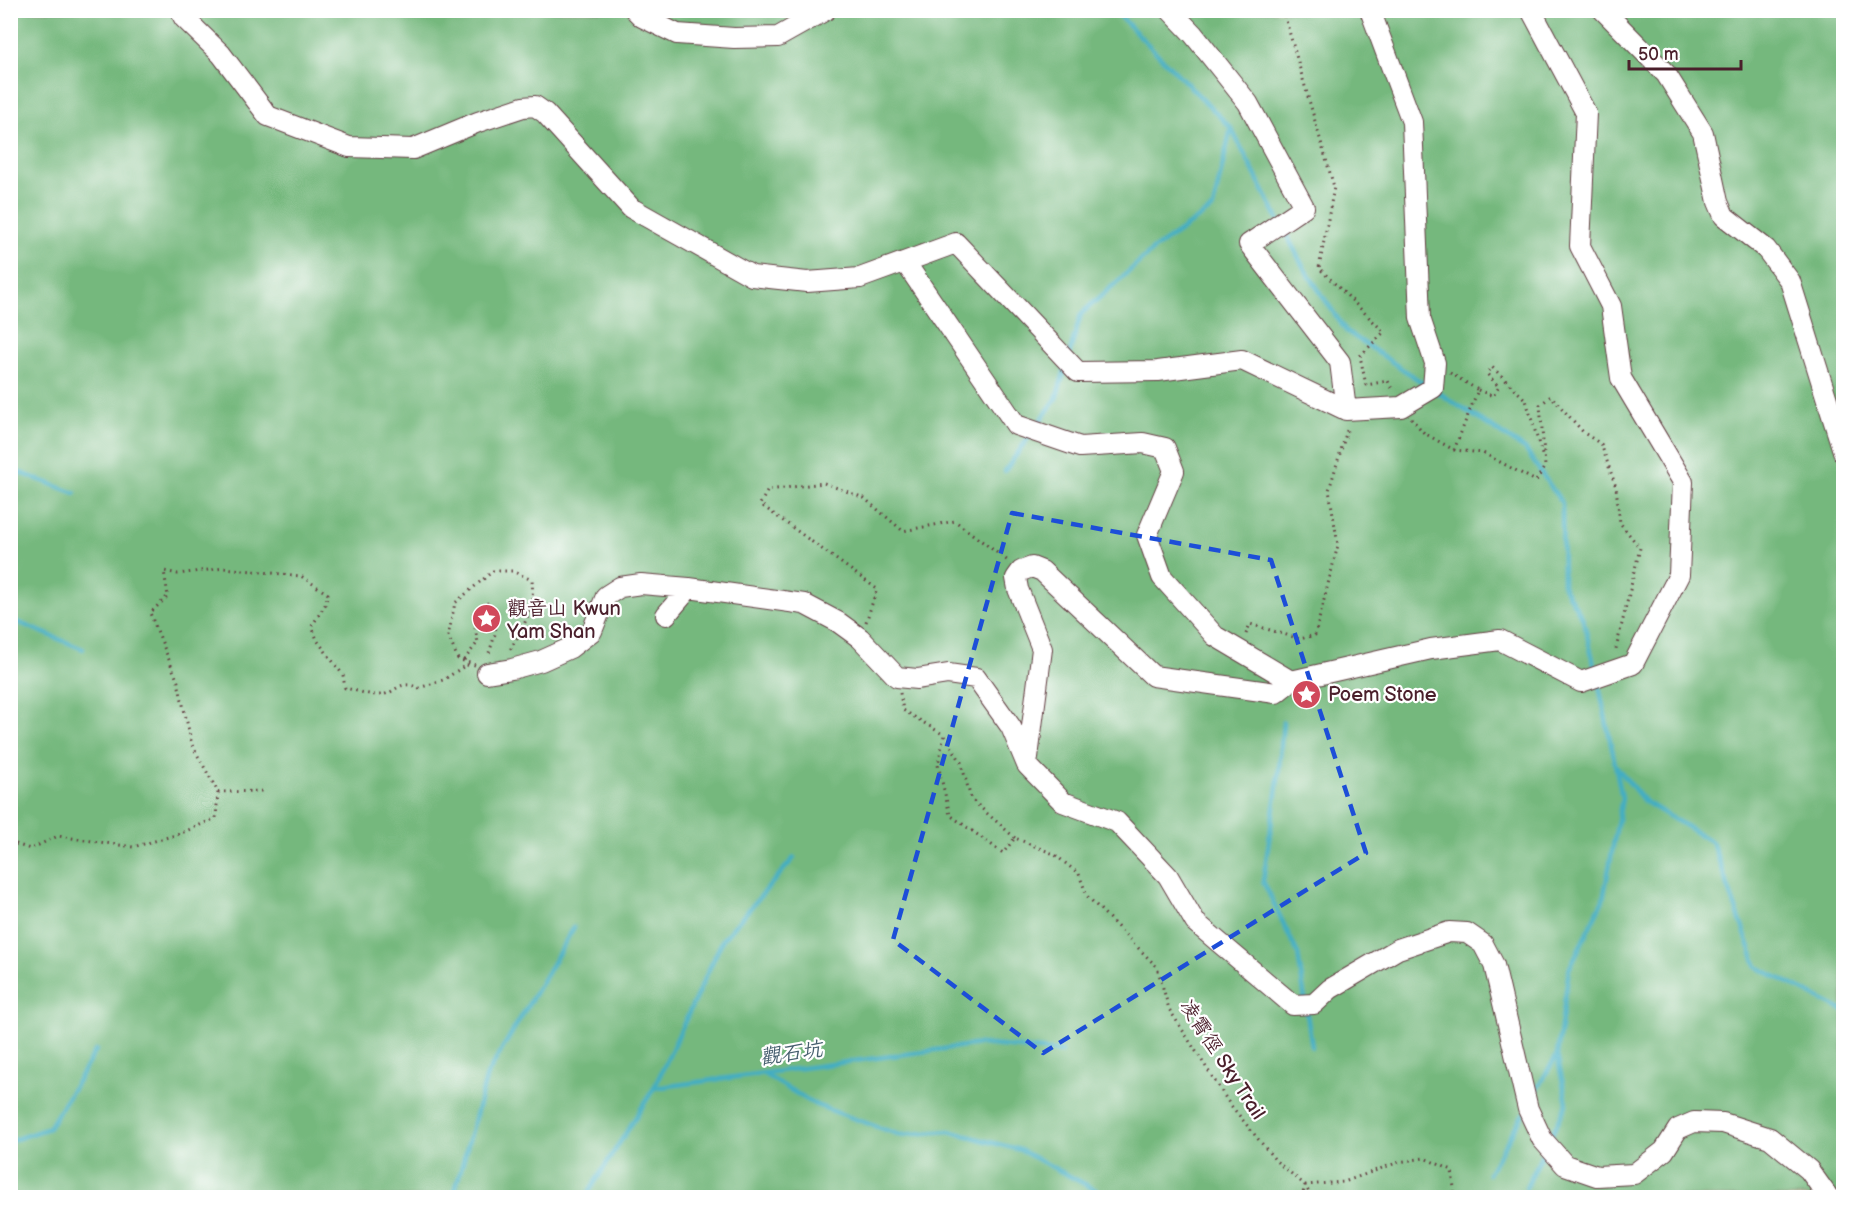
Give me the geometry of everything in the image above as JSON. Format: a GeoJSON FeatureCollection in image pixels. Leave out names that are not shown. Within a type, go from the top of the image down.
{"type":"FeatureCollection","features":[{"type":"Feature","properties":{"kind":"lane"},"geometry":{"type":"LineString","coordinates":[[180,10],[184,18],[221,54],[268,116],[349,147],[413,149],[478,122],[523,107],[535,106],[545,113],[631,208],[752,276],[807,282],[860,278],[956,243],[1078,372],[1158,371],[1242,360],[1350,410],[1401,407],[1433,388],[1435,363],[1420,318],[1412,122],[1370,10]]}},
{"type":"Feature","properties":{"kind":"lane"},"geometry":{"type":"LineString","coordinates":[[635,10],[642,17],[677,34],[734,38],[778,37],[826,10]]}},
{"type":"Feature","properties":{"kind":"lane"},"geometry":{"type":"LineString","coordinates":[[1170,10],[1193,34],[1248,103],[1304,207],[1249,244],[1340,362],[1350,410]]}},
{"type":"Feature","properties":{"kind":"lane"},"geometry":{"type":"LineString","coordinates":[[1027,765],[1042,649],[1018,589],[1016,578],[1021,571],[1032,567],[1042,572],[1153,676],[1276,693],[1291,681],[1431,649],[1500,640],[1581,682],[1633,664],[1679,575],[1683,482],[1621,378],[1611,306],[1580,246],[1586,113],[1531,10]]}},
{"type":"Feature","properties":{"kind":"lane"},"geometry":{"type":"LineString","coordinates":[[1603,10],[1666,74],[1703,133],[1718,202],[1724,216],[1766,249],[1790,281],[1844,454]]}},
{"type":"Feature","properties":{"kind":"lane"},"geometry":{"type":"LineString","coordinates":[[905,262],[1016,425],[1080,447],[1143,443],[1165,448],[1174,471],[1147,535],[1162,577],[1215,636],[1291,681]]}},
{"type":"Feature","properties":{"kind":"lane"},"geometry":{"type":"LineString","coordinates":[[482,664],[512,669],[540,661],[570,648],[592,631],[606,596],[620,587],[641,584],[688,588],[804,604],[838,622],[860,638],[897,676],[917,679],[948,674],[976,678],[1011,727],[1027,765],[1062,802],[1117,822],[1168,876],[1194,922],[1293,1005],[1314,1004],[1330,989],[1398,949],[1449,932],[1467,933],[1483,944],[1494,965],[1528,1109],[1542,1139],[1565,1165],[1597,1176],[1634,1174],[1664,1151],[1678,1130],[1694,1122],[1723,1123],[1770,1138],[1809,1170],[1829,1197]]}},
{"type":"Feature","properties":{"kind":"lane"},"geometry":{"type":"LineString","coordinates":[[666,615],[688,588]]}},
{"type":"Feature","properties":{"kind":"path"},"geometry":{"type":"LineString","coordinates":[[1283,10],[1334,187],[1319,268],[1384,332],[1360,356],[1366,385],[1388,381],[1401,407],[1424,433],[1454,450],[1483,453],[1536,481],[1545,466],[1540,405],[1551,396],[1584,434],[1600,444],[1616,487],[1620,523],[1641,549],[1610,672]]}},
{"type":"Feature","properties":{"kind":"path"},"geometry":{"type":"LineString","coordinates":[[1435,363],[1478,390],[1493,396],[1499,387],[1487,374],[1492,368],[1526,400],[1545,466]]}},
{"type":"Feature","properties":{"kind":"path"},"geometry":{"type":"LineString","coordinates":[[1454,450],[1478,390]]}},
{"type":"Feature","properties":{"kind":"path"},"geometry":{"type":"LineString","coordinates":[[1245,635],[1250,624],[1300,639],[1315,635],[1338,545],[1329,490],[1350,410]]}},
{"type":"Feature","properties":{"kind":"path"},"geometry":{"type":"LineString","coordinates":[[860,638],[877,589],[760,504],[768,489],[824,483],[864,498],[903,531],[955,521],[1021,571]]}},
{"type":"Feature","properties":{"kind":"path"},"geometry":{"type":"LineString","coordinates":[[10,842],[30,849],[58,836],[133,847],[178,834],[216,818],[218,792],[192,745],[178,682],[150,613],[168,596],[164,571],[178,574],[224,568],[301,576],[328,594],[325,605],[312,626],[316,640],[343,675],[345,688],[378,695],[388,693],[399,685],[410,684],[419,688],[443,680],[466,664],[482,664]]}},
{"type":"Feature","properties":{"kind":"path"},"geometry":{"type":"LineString","coordinates":[[482,664],[458,659],[448,636],[455,603],[494,571],[512,571],[532,580],[533,591],[528,620],[509,652],[512,669]]}},
{"type":"Feature","properties":{"kind":"path"},"geometry":{"type":"LineString","coordinates":[[464,660],[478,642],[473,626],[478,611],[489,603],[496,615],[497,628],[482,664]]}},
{"type":"Feature","properties":{"kind":"path"},"geometry":{"type":"LineString","coordinates":[[897,676],[903,710],[944,735],[938,765],[950,816],[1003,853],[1015,838]]}},
{"type":"Feature","properties":{"kind":"path","name":"凌霄徑 Sky Trail"},"geometry":{"type":"LineString","coordinates":[[944,735],[961,762],[971,799],[1015,838],[1054,854],[1079,874],[1087,896],[1157,967],[1169,1009],[1229,1103],[1276,1161],[1305,1185]]}},
{"type":"Feature","properties":{"kind":"path"},"geometry":{"type":"LineString","coordinates":[[218,792],[266,791]]}},
{"type":"Feature","properties":{"kind":"path"},"geometry":{"type":"LineString","coordinates":[[1305,1185],[1344,1182],[1399,1162],[1424,1158],[1452,1170],[1455,1197]]}},
{"type":"Feature","properties":{"kind":"path"},"geometry":{"type":"LineString","coordinates":[[1302,1197],[1305,1185]]}},
{"type":"Feature","properties":{"kind":"path"},"geometry":{"type":"LineString","coordinates":[[1305,1185],[1312,1197]]}},
{"type":"Feature","properties":{"kind":"path"},"geometry":{"type":"LineString","coordinates":[[1702,1197],[1759,1194],[1763,1197]]}},
{"type":"Feature","properties":{"kind":"highlighted area"},"geometry":{"type":"Polygon","coordinates":[[[1012,513],[1271,560],[1366,853],[1043,1053],[893,940],[1012,513]]]}},
{"type":"Feature","properties":{"kind":"green space"},"geometry":{"type":"Polygon","coordinates":[[[11,11],[1843,11],[1843,1197],[11,1197],[11,11]]]}},
{"type":"Feature","properties":{"kind":"waterway"},"geometry":{"type":"LineString","coordinates":[[1114,10],[1231,128],[1278,219]]}},
{"type":"Feature","properties":{"kind":"waterway"},"geometry":{"type":"LineString","coordinates":[[1069,355],[1081,314],[1154,249],[1213,208],[1231,128]]}},
{"type":"Feature","properties":{"kind":"waterway"},"geometry":{"type":"LineString","coordinates":[[1282,226],[1304,268],[1346,331],[1426,385]]}},
{"type":"Feature","properties":{"kind":"waterway"},"geometry":{"type":"LineString","coordinates":[[1036,427],[1056,399],[1066,366]]}},
{"type":"Feature","properties":{"kind":"waterway"},"geometry":{"type":"LineString","coordinates":[[1436,391],[1525,449],[1562,503],[1563,586],[1583,619],[1596,672]]}},
{"type":"Feature","properties":{"kind":"waterway"},"geometry":{"type":"LineString","coordinates":[[1005,471],[1031,434]]}},
{"type":"Feature","properties":{"kind":"waterway"},"geometry":{"type":"LineString","coordinates":[[10,469],[75,493]]}},
{"type":"Feature","properties":{"kind":"waterway"},"geometry":{"type":"LineString","coordinates":[[10,619],[83,649]]}},
{"type":"Feature","properties":{"kind":"waterway"},"geometry":{"type":"LineString","coordinates":[[1531,1099],[1557,1055],[1569,969],[1603,900],[1622,798],[1598,681]]}},
{"type":"Feature","properties":{"kind":"waterway"},"geometry":{"type":"LineString","coordinates":[[1283,722],[1278,780],[1263,881],[1298,954],[1305,1000]]}},
{"type":"Feature","properties":{"kind":"waterway"},"geometry":{"type":"LineString","coordinates":[[1616,766],[1644,801],[1712,842],[1757,967],[1844,1011]]}},
{"type":"Feature","properties":{"kind":"waterway"},"geometry":{"type":"LineString","coordinates":[[654,1088],[723,939],[794,858]]}},
{"type":"Feature","properties":{"kind":"waterway"},"geometry":{"type":"LineString","coordinates":[[453,1198],[487,1075],[574,927]]}},
{"type":"Feature","properties":{"kind":"waterway"},"geometry":{"type":"LineString","coordinates":[[1306,1008],[1312,1047]]}},
{"type":"Feature","properties":{"kind":"waterway","name":"觀石坑"},"geometry":{"type":"LineString","coordinates":[[585,1198],[654,1088],[980,1044],[1062,1052]]}},
{"type":"Feature","properties":{"kind":"waterway"},"geometry":{"type":"LineString","coordinates":[[10,1141],[49,1128],[96,1050]]}},
{"type":"Feature","properties":{"kind":"waterway"},"geometry":{"type":"LineString","coordinates":[[1549,1140],[1567,1103],[1557,1055]]}},
{"type":"Feature","properties":{"kind":"waterway"},"geometry":{"type":"LineString","coordinates":[[762,1073],[816,1105],[900,1135],[949,1131],[1020,1150],[1096,1190]]}},
{"type":"Feature","properties":{"kind":"waterway"},"geometry":{"type":"LineString","coordinates":[[1488,1174],[1523,1114]]}},
{"type":"Feature","properties":{"kind":"waterway"},"geometry":{"type":"LineString","coordinates":[[1526,1188],[1544,1150]]}},
{"type":"Feature","properties":{"kind":"place","name":"觀音山 Kwun Yam Shan"},"geometry":{"type":"Point","coordinates":[486,619]}},
{"type":"Feature","properties":{"kind":"place","name":"Poem Stone"},"geometry":{"type":"Point","coordinates":[1307,694]}}]}
